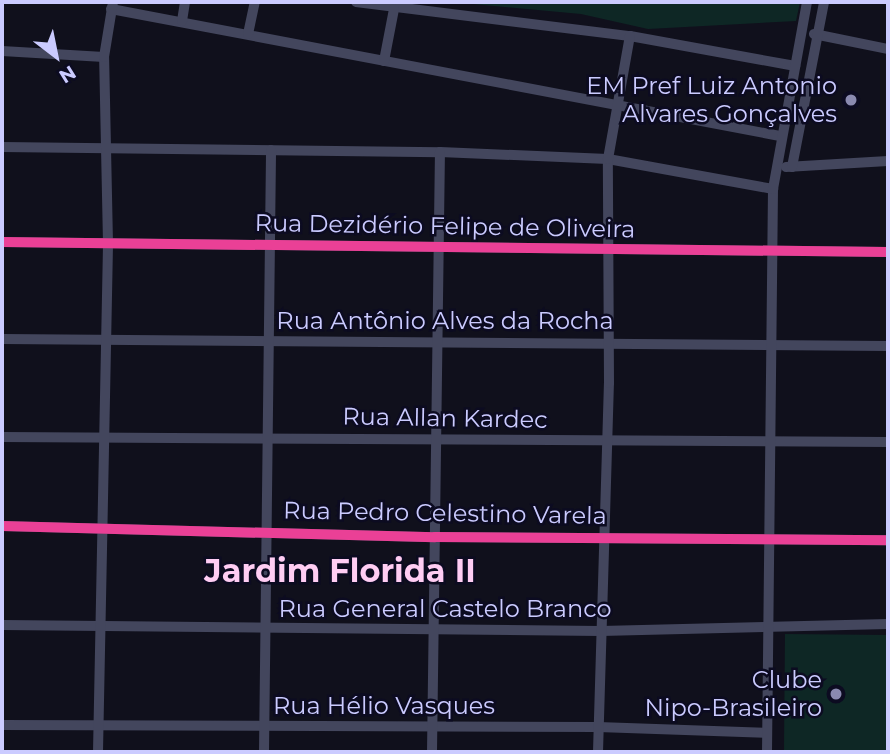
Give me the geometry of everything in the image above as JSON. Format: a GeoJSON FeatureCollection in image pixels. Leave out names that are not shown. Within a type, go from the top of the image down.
{"type":"FeatureCollection","features":[{"type":"Feature","properties":{"kind":"street"},"geometry":{"type":"LineString","coordinates":[[182,21],[185,2]]}},
{"type":"Feature","properties":{"kind":"street"},"geometry":{"type":"LineString","coordinates":[[248,34],[256,2]]}},
{"type":"Feature","properties":{"kind":"street"},"geometry":{"type":"LineString","coordinates":[[356,2],[394,9],[631,36],[795,66]]}},
{"type":"Feature","properties":{"kind":"street"},"geometry":{"type":"LineString","coordinates":[[767,752],[773,189],[780,136],[807,2]]}},
{"type":"Feature","properties":{"kind":"street"},"geometry":{"type":"LineString","coordinates":[[792,167],[824,2]]}},
{"type":"Feature","properties":{"kind":"street"},"geometry":{"type":"LineString","coordinates":[[98,752],[98,624],[108,243],[104,57],[112,5],[384,61],[780,136]]}},
{"type":"Feature","properties":{"kind":"street"},"geometry":{"type":"LineString","coordinates":[[384,61],[394,9]]}},
{"type":"Feature","properties":{"kind":"street"},"geometry":{"type":"LineString","coordinates":[[801,32],[888,49]]}},
{"type":"Feature","properties":{"kind":"street"},"geometry":{"type":"LineString","coordinates":[[598,752],[601,537],[609,342],[608,159],[615,105],[631,36]]}},
{"type":"Feature","properties":{"kind":"street"},"geometry":{"type":"LineString","coordinates":[[2,51],[104,57]]}},
{"type":"Feature","properties":{"kind":"street"},"geometry":{"type":"LineString","coordinates":[[2,147],[440,152],[608,159],[773,189]]}},
{"type":"Feature","properties":{"kind":"street"},"geometry":{"type":"LineString","coordinates":[[264,752],[265,436],[271,150]]}},
{"type":"Feature","properties":{"kind":"street"},"geometry":{"type":"LineString","coordinates":[[432,752],[440,152]]}},
{"type":"Feature","properties":{"kind":"street"},"geometry":{"type":"LineString","coordinates":[[776,167],[888,160]]}},
{"type":"Feature","properties":{"kind":"street","name":"Rua Dezidério Felipe de Oliveira"},"geometry":{"type":"LineString","coordinates":[[2,242],[888,251]]}},
{"type":"Feature","properties":{"kind":"street","name":"Rua Antônio Alves da Rocha"},"geometry":{"type":"LineString","coordinates":[[2,339],[888,346]]}},
{"type":"Feature","properties":{"kind":"street","name":"Rua Allan Kardec"},"geometry":{"type":"LineString","coordinates":[[2,438],[265,436],[888,442]]}},
{"type":"Feature","properties":{"kind":"street","name":"Rua Pedro Celestino Varela"},"geometry":{"type":"LineString","coordinates":[[2,526],[102,531],[435,537],[888,540]]}},
{"type":"Feature","properties":{"kind":"street","name":"Rua General Castelo Branco"},"geometry":{"type":"LineString","coordinates":[[2,625],[98,624],[265,630],[601,631],[888,624]]}},
{"type":"Feature","properties":{"kind":"street","name":"Rua Hélio Vasques"},"geometry":{"type":"LineString","coordinates":[[2,725],[598,727],[767,733]]}},
{"type":"Feature","properties":{"kind":"green space"},"geometry":{"type":"Polygon","coordinates":[[[452,2],[800,2],[796,21],[648,29],[581,14],[452,2]]]}},
{"type":"Feature","properties":{"kind":"green space","name":"Clube Nipo-Brasileiro"},"geometry":{"type":"Polygon","coordinates":[[[785,634],[888,635],[888,752],[784,752],[785,634]]]}},
{"type":"Feature","properties":{"kind":"cycle path"},"geometry":{"type":"LineString","coordinates":[[2,242],[888,252]]}},
{"type":"Feature","properties":{"kind":"cycle path"},"geometry":{"type":"LineString","coordinates":[[2,526],[435,537],[888,540]]}},
{"type":"Feature","properties":{"kind":"place","name":"EM Pref Luiz Antonio Alvares Gonçalves"},"geometry":{"type":"Point","coordinates":[851,100]}},
{"type":"Feature","properties":{"kind":"place","name":"Clube Nipo-Brasileiro"},"geometry":{"type":"Point","coordinates":[836,694]}},
{"type":"Feature","properties":{"kind":"district","name":"Jardim Florida II"},"geometry":{"type":"Point","coordinates":[340,571]}}]}
